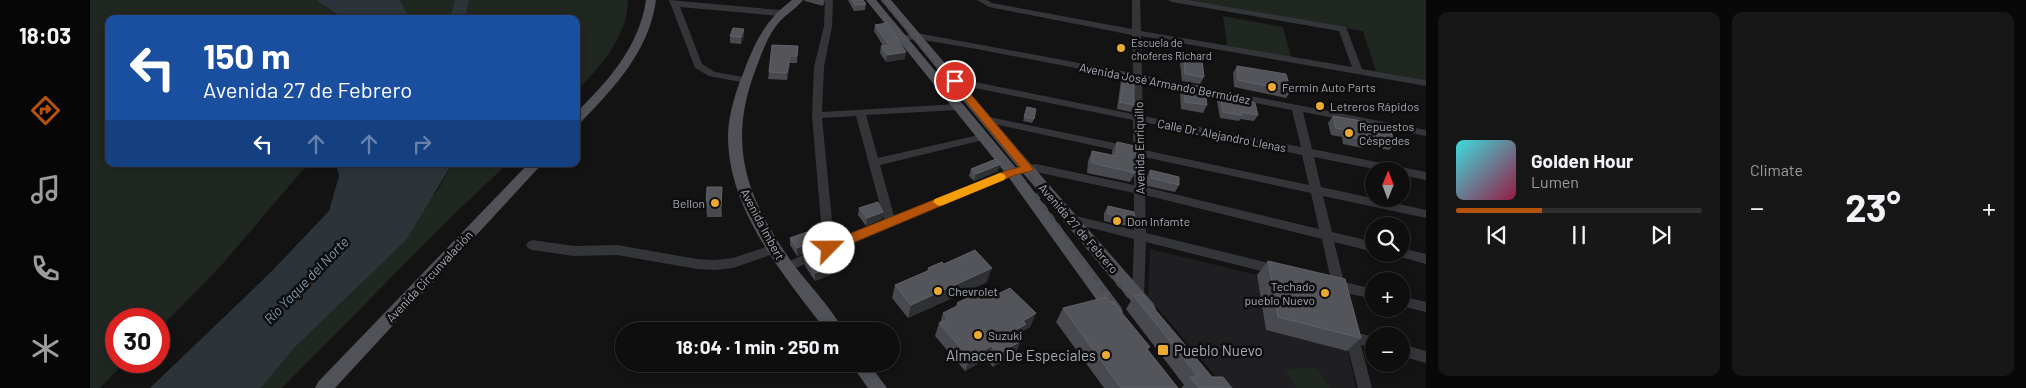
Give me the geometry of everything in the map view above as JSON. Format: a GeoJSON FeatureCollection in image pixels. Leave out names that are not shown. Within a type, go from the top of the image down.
{"type":"FeatureCollection","features":[{"type":"Feature","properties":{"kind":"main road"},"geometry":{"type":"LineString","coordinates":[[580,116],[614,78],[634,51],[649,18],[651,0]]}},
{"type":"Feature","properties":{"kind":"main road","name":"Avenida Imbert"},"geometry":{"type":"LineString","coordinates":[[798,0],[780,13],[770,24],[763,38],[746,80],[737,113],[734,143],[740,180],[753,210],[787,267],[828,322]]}},
{"type":"Feature","properties":{"kind":"main road","name":"Avenida 27 de Febrero"},"geometry":{"type":"LineString","coordinates":[[871,0],[1012,172],[1123,323]]}},
{"type":"Feature","properties":{"kind":"main road","name":"Avenida 27 de Febrero"},"geometry":{"type":"LineString","coordinates":[[886,0],[1157,319]]}},
{"type":"Feature","properties":{"kind":"main road","name":"Avenida Circunvalación"},"geometry":{"type":"LineString","coordinates":[[324,388],[532,167]]}},
{"type":"Feature","properties":{"kind":"main road"},"geometry":{"type":"LineString","coordinates":[[865,372],[878,388]]}},
{"type":"Feature","properties":{"kind":"street"},"geometry":{"type":"LineString","coordinates":[[829,0],[828,26],[819,67],[817,115],[829,248]]}},
{"type":"Feature","properties":{"kind":"street","name":"Avenida Enriquillo"},"geometry":{"type":"LineString","coordinates":[[1136,0],[1140,236],[1138,296]]}},
{"type":"Feature","properties":{"kind":"street"},"geometry":{"type":"LineString","coordinates":[[1172,0],[1343,29],[1358,70]]}},
{"type":"Feature","properties":{"kind":"street"},"geometry":{"type":"LineString","coordinates":[[746,80],[712,74],[698,66],[674,2],[780,13]]}},
{"type":"Feature","properties":{"kind":"street"},"geometry":{"type":"LineString","coordinates":[[982,2],[1137,33],[1426,83]]}},
{"type":"Feature","properties":{"kind":"street","name":"Avenida José Armando Bermúdez"},"geometry":{"type":"LineString","coordinates":[[903,38],[918,36],[1426,133]]}},
{"type":"Feature","properties":{"kind":"street","name":"Calle Dr. Alejandro Llenas"},"geometry":{"type":"LineString","coordinates":[[955,81],[1365,164]]}},
{"type":"Feature","properties":{"kind":"street"},"geometry":{"type":"LineString","coordinates":[[817,115],[958,107]]}},
{"type":"Feature","properties":{"kind":"street"},"geometry":{"type":"LineString","coordinates":[[1297,109],[1343,303]]}},
{"type":"Feature","properties":{"kind":"street"},"geometry":{"type":"LineString","coordinates":[[860,113],[890,222]]}},
{"type":"Feature","properties":{"kind":"street"},"geometry":{"type":"LineString","coordinates":[[986,119],[1426,214]]}},
{"type":"Feature","properties":{"kind":"street"},"geometry":{"type":"LineString","coordinates":[[874,163],[983,137]]}},
{"type":"Feature","properties":{"kind":"street"},"geometry":{"type":"LineString","coordinates":[[787,267],[1012,172],[1036,168],[1139,190],[1365,245]]}},
{"type":"Feature","properties":{"kind":"street","name":"Calle Dr. Alejandro Llenas"},"geometry":{"type":"LineString","coordinates":[[1410,173],[1426,176]]}},
{"type":"Feature","properties":{"kind":"street"},"geometry":{"type":"LineString","coordinates":[[1072,219],[1291,274]]}},
{"type":"Feature","properties":{"kind":"street"},"geometry":{"type":"LineString","coordinates":[[532,245],[574,251],[617,250],[698,264],[734,263],[775,249]]}},
{"type":"Feature","properties":{"kind":"street"},"geometry":{"type":"LineString","coordinates":[[1410,255],[1426,259]]}},
{"type":"Feature","properties":{"kind":"street"},"geometry":{"type":"LineString","coordinates":[[1320,281],[1365,292]]}},
{"type":"Feature","properties":{"kind":"street"},"geometry":{"type":"LineString","coordinates":[[1410,303],[1426,306]]}},
{"type":"Feature","properties":{"kind":"street"},"geometry":{"type":"LineString","coordinates":[[1347,320],[1365,388]]}},
{"type":"Feature","properties":{"kind":"street"},"geometry":{"type":"LineString","coordinates":[[1352,337],[1365,341]]}},
{"type":"Feature","properties":{"kind":"street"},"geometry":{"type":"LineString","coordinates":[[1410,353],[1426,357]]}},
{"type":"Feature","properties":{"kind":"shaded area"},"geometry":{"type":"Polygon","coordinates":[[[90,0],[316,0],[338,15],[105,15],[105,167],[305,167],[219,268],[170,318],[170,308],[105,308],[105,373],[114,373],[100,388],[90,388],[90,0]]]}},
{"type":"Feature","properties":{"kind":"shaded area"},"geometry":{"type":"Polygon","coordinates":[[[400,0],[628,0],[627,13],[618,38],[603,61],[580,88],[580,15],[408,15],[400,0]]]}},
{"type":"Feature","properties":{"kind":"shaded area"},"geometry":{"type":"Polygon","coordinates":[[[1184,0],[1426,0],[1426,80],[1376,71],[1363,31],[1184,0]]]}},
{"type":"Feature","properties":{"kind":"shaded area"},"geometry":{"type":"Polygon","coordinates":[[[1223,16],[1283,27],[1291,57],[1227,46],[1223,16]]]}},
{"type":"Feature","properties":{"kind":"shaded area"},"geometry":{"type":"Polygon","coordinates":[[[450,167],[504,167],[450,218],[282,388],[261,388],[295,347],[438,190],[450,167]]]}},
{"type":"Feature","properties":{"kind":"shaded area"},"geometry":{"type":"Polygon","coordinates":[[[1150,249],[1257,275],[1266,330],[1348,351],[1356,388],[1226,388],[1148,297],[1150,249]]]}},
{"type":"Feature","properties":{"kind":"shaded area"},"geometry":{"type":"Polygon","coordinates":[[[1316,368],[1330,388],[1297,388],[1284,369],[1316,368]]]}},
{"type":"Feature","properties":{"kind":"water"},"geometry":{"type":"Polygon","coordinates":[[[316,0],[400,0],[408,15],[338,15],[316,0]]]}},
{"type":"Feature","properties":{"kind":"water"},"geometry":{"type":"Polygon","coordinates":[[[337,167],[450,167],[406,240],[295,347],[261,388],[150,388],[166,373],[170,373],[170,369],[270,273],[329,211],[339,176],[337,167]]]}},
{"type":"Feature","properties":{"kind":"building"},"geometry":{"type":"Polygon","coordinates":[[[852,0],[863,0],[866,4],[855,5],[852,0]]]}},
{"type":"Feature","properties":{"kind":"building"},"geometry":{"type":"Polygon","coordinates":[[[887,23],[906,52],[887,55],[881,46],[889,45],[875,25],[887,23]]]}},
{"type":"Feature","properties":{"kind":"building"},"geometry":{"type":"Polygon","coordinates":[[[733,28],[744,29],[741,37],[730,36],[733,28]]]}},
{"type":"Feature","properties":{"kind":"building"},"geometry":{"type":"Polygon","coordinates":[[[772,45],[798,46],[797,56],[790,56],[787,73],[769,72],[772,45]]]}},
{"type":"Feature","properties":{"kind":"building"},"geometry":{"type":"Polygon","coordinates":[[[1184,57],[1202,60],[1204,77],[1185,74],[1184,57]]]}},
{"type":"Feature","properties":{"kind":"building"},"geometry":{"type":"Polygon","coordinates":[[[1237,66],[1286,74],[1291,91],[1238,80],[1237,66]]]}},
{"type":"Feature","properties":{"kind":"building"},"geometry":{"type":"Polygon","coordinates":[[[1124,73],[1134,75],[1134,105],[1120,102],[1124,73]]]}},
{"type":"Feature","properties":{"kind":"building"},"geometry":{"type":"Polygon","coordinates":[[[1186,84],[1205,87],[1207,105],[1185,102],[1184,86],[1186,87],[1186,84]]]}},
{"type":"Feature","properties":{"kind":"building"},"geometry":{"type":"Polygon","coordinates":[[[1220,95],[1255,103],[1258,115],[1241,112],[1242,115],[1223,112],[1220,95]]]}},
{"type":"Feature","properties":{"kind":"building"},"geometry":{"type":"Polygon","coordinates":[[[1027,107],[1036,109],[1034,119],[1024,117],[1027,107]]]}},
{"type":"Feature","properties":{"kind":"building"},"geometry":{"type":"Polygon","coordinates":[[[1333,116],[1389,126],[1395,143],[1367,137],[1368,140],[1349,137],[1347,130],[1336,128],[1333,116]]]}},
{"type":"Feature","properties":{"kind":"building"},"geometry":{"type":"Polygon","coordinates":[[[1117,142],[1135,146],[1137,166],[1135,165],[1135,173],[1092,163],[1092,151],[1116,156],[1117,142]]]}},
{"type":"Feature","properties":{"kind":"building"},"geometry":{"type":"Polygon","coordinates":[[[996,159],[1001,164],[976,174],[971,169],[996,159]]]}},
{"type":"Feature","properties":{"kind":"building"},"geometry":{"type":"Polygon","coordinates":[[[1150,170],[1179,177],[1179,185],[1151,178],[1150,170]]]}},
{"type":"Feature","properties":{"kind":"building"},"geometry":{"type":"Polygon","coordinates":[[[707,187],[722,187],[721,206],[706,206],[707,187]]]}},
{"type":"Feature","properties":{"kind":"building"},"geometry":{"type":"Polygon","coordinates":[[[878,202],[883,212],[867,218],[859,208],[878,202]]]}},
{"type":"Feature","properties":{"kind":"building"},"geometry":{"type":"Polygon","coordinates":[[[1108,206],[1134,212],[1135,220],[1108,214],[1108,206]]]}},
{"type":"Feature","properties":{"kind":"building"},"geometry":{"type":"Polygon","coordinates":[[[818,228],[822,238],[797,248],[790,238],[818,228]]]}},
{"type":"Feature","properties":{"kind":"building"},"geometry":{"type":"Polygon","coordinates":[[[834,248],[845,262],[815,273],[805,259],[834,248]]]}},
{"type":"Feature","properties":{"kind":"building"},"geometry":{"type":"Polygon","coordinates":[[[975,250],[992,268],[911,305],[895,285],[930,270],[928,268],[942,262],[944,264],[975,250]]]}},
{"type":"Feature","properties":{"kind":"building"},"geometry":{"type":"Polygon","coordinates":[[[1268,261],[1345,279],[1361,338],[1278,317],[1268,261]]]}},
{"type":"Feature","properties":{"kind":"building","name":"Suzuki"},"geometry":{"type":"Polygon","coordinates":[[[1010,288],[1036,313],[1023,321],[1026,324],[1012,332],[1021,341],[998,354],[992,346],[970,358],[939,323],[948,319],[943,313],[959,305],[957,303],[977,293],[978,295],[988,290],[994,296],[1010,288]]]}},
{"type":"Feature","properties":{"kind":"building"},"geometry":{"type":"Polygon","coordinates":[[[1142,294],[1212,377],[1223,377],[1232,388],[1199,388],[1190,377],[1196,377],[1196,374],[1134,296],[1142,294]]]}},
{"type":"Feature","properties":{"kind":"building"},"geometry":{"type":"Polygon","coordinates":[[[1107,297],[1150,347],[1147,349],[1178,388],[1121,388],[1063,308],[1107,297]]]}},
{"type":"Feature","properties":{"kind":"waterway","name":"Río Yaque del Norte"},"geometry":{"type":"LineString","coordinates":[[457,15],[462,0]]}},
{"type":"Feature","properties":{"kind":"railway"},"geometry":{"type":"LineString","coordinates":[[882,0],[1022,168]]}},
{"type":"Feature","properties":{"kind":"railway"},"geometry":{"type":"LineString","coordinates":[[1021,167],[1137,306]]}},
{"type":"Feature","properties":{"kind":"railway"},"geometry":{"type":"LineString","coordinates":[[1035,194],[1119,311]]}},
{"type":"Feature","properties":{"kind":"slow traffic"},"geometry":{"type":"LineString","coordinates":[[939,202],[1000,177]]}},
{"type":"Feature","properties":{"kind":"place","name":"Escuela de choferes Richard"},"geometry":{"type":"Point","coordinates":[1121,48]}},
{"type":"Feature","properties":{"kind":"place","name":"Fermin Auto Parts"},"geometry":{"type":"Point","coordinates":[1272,87]}},
{"type":"Feature","properties":{"kind":"place","name":"Letreros Rápidos"},"geometry":{"type":"Point","coordinates":[1320,106]}},
{"type":"Feature","properties":{"kind":"place","name":"Repuestos Céspedes"},"geometry":{"type":"Point","coordinates":[1349,133]}},
{"type":"Feature","properties":{"kind":"place","name":"Bellon"},"geometry":{"type":"Point","coordinates":[715,203]}},
{"type":"Feature","properties":{"kind":"place","name":"Don Infamte"},"geometry":{"type":"Point","coordinates":[1117,221]}},
{"type":"Feature","properties":{"kind":"place","name":"Chevrolet"},"geometry":{"type":"Point","coordinates":[938,291]}},
{"type":"Feature","properties":{"kind":"place","name":"Techado pueblo Nuevo"},"geometry":{"type":"Point","coordinates":[1325,293]}},
{"type":"Feature","properties":{"kind":"place","name":"Suzuki"},"geometry":{"type":"Point","coordinates":[978,335]}},
{"type":"Feature","properties":{"kind":"place","name":"Pueblo Nuevo"},"geometry":{"type":"Point","coordinates":[1163,350]}},
{"type":"Feature","properties":{"kind":"place","name":"Almacen De Especiales"},"geometry":{"type":"Point","coordinates":[1106,355]}},
{"type":"Feature","properties":{"kind":"route"},"geometry":{"type":"LineString","coordinates":[[829,248],[1012,172],[1028,169],[955,81]]}}]}
